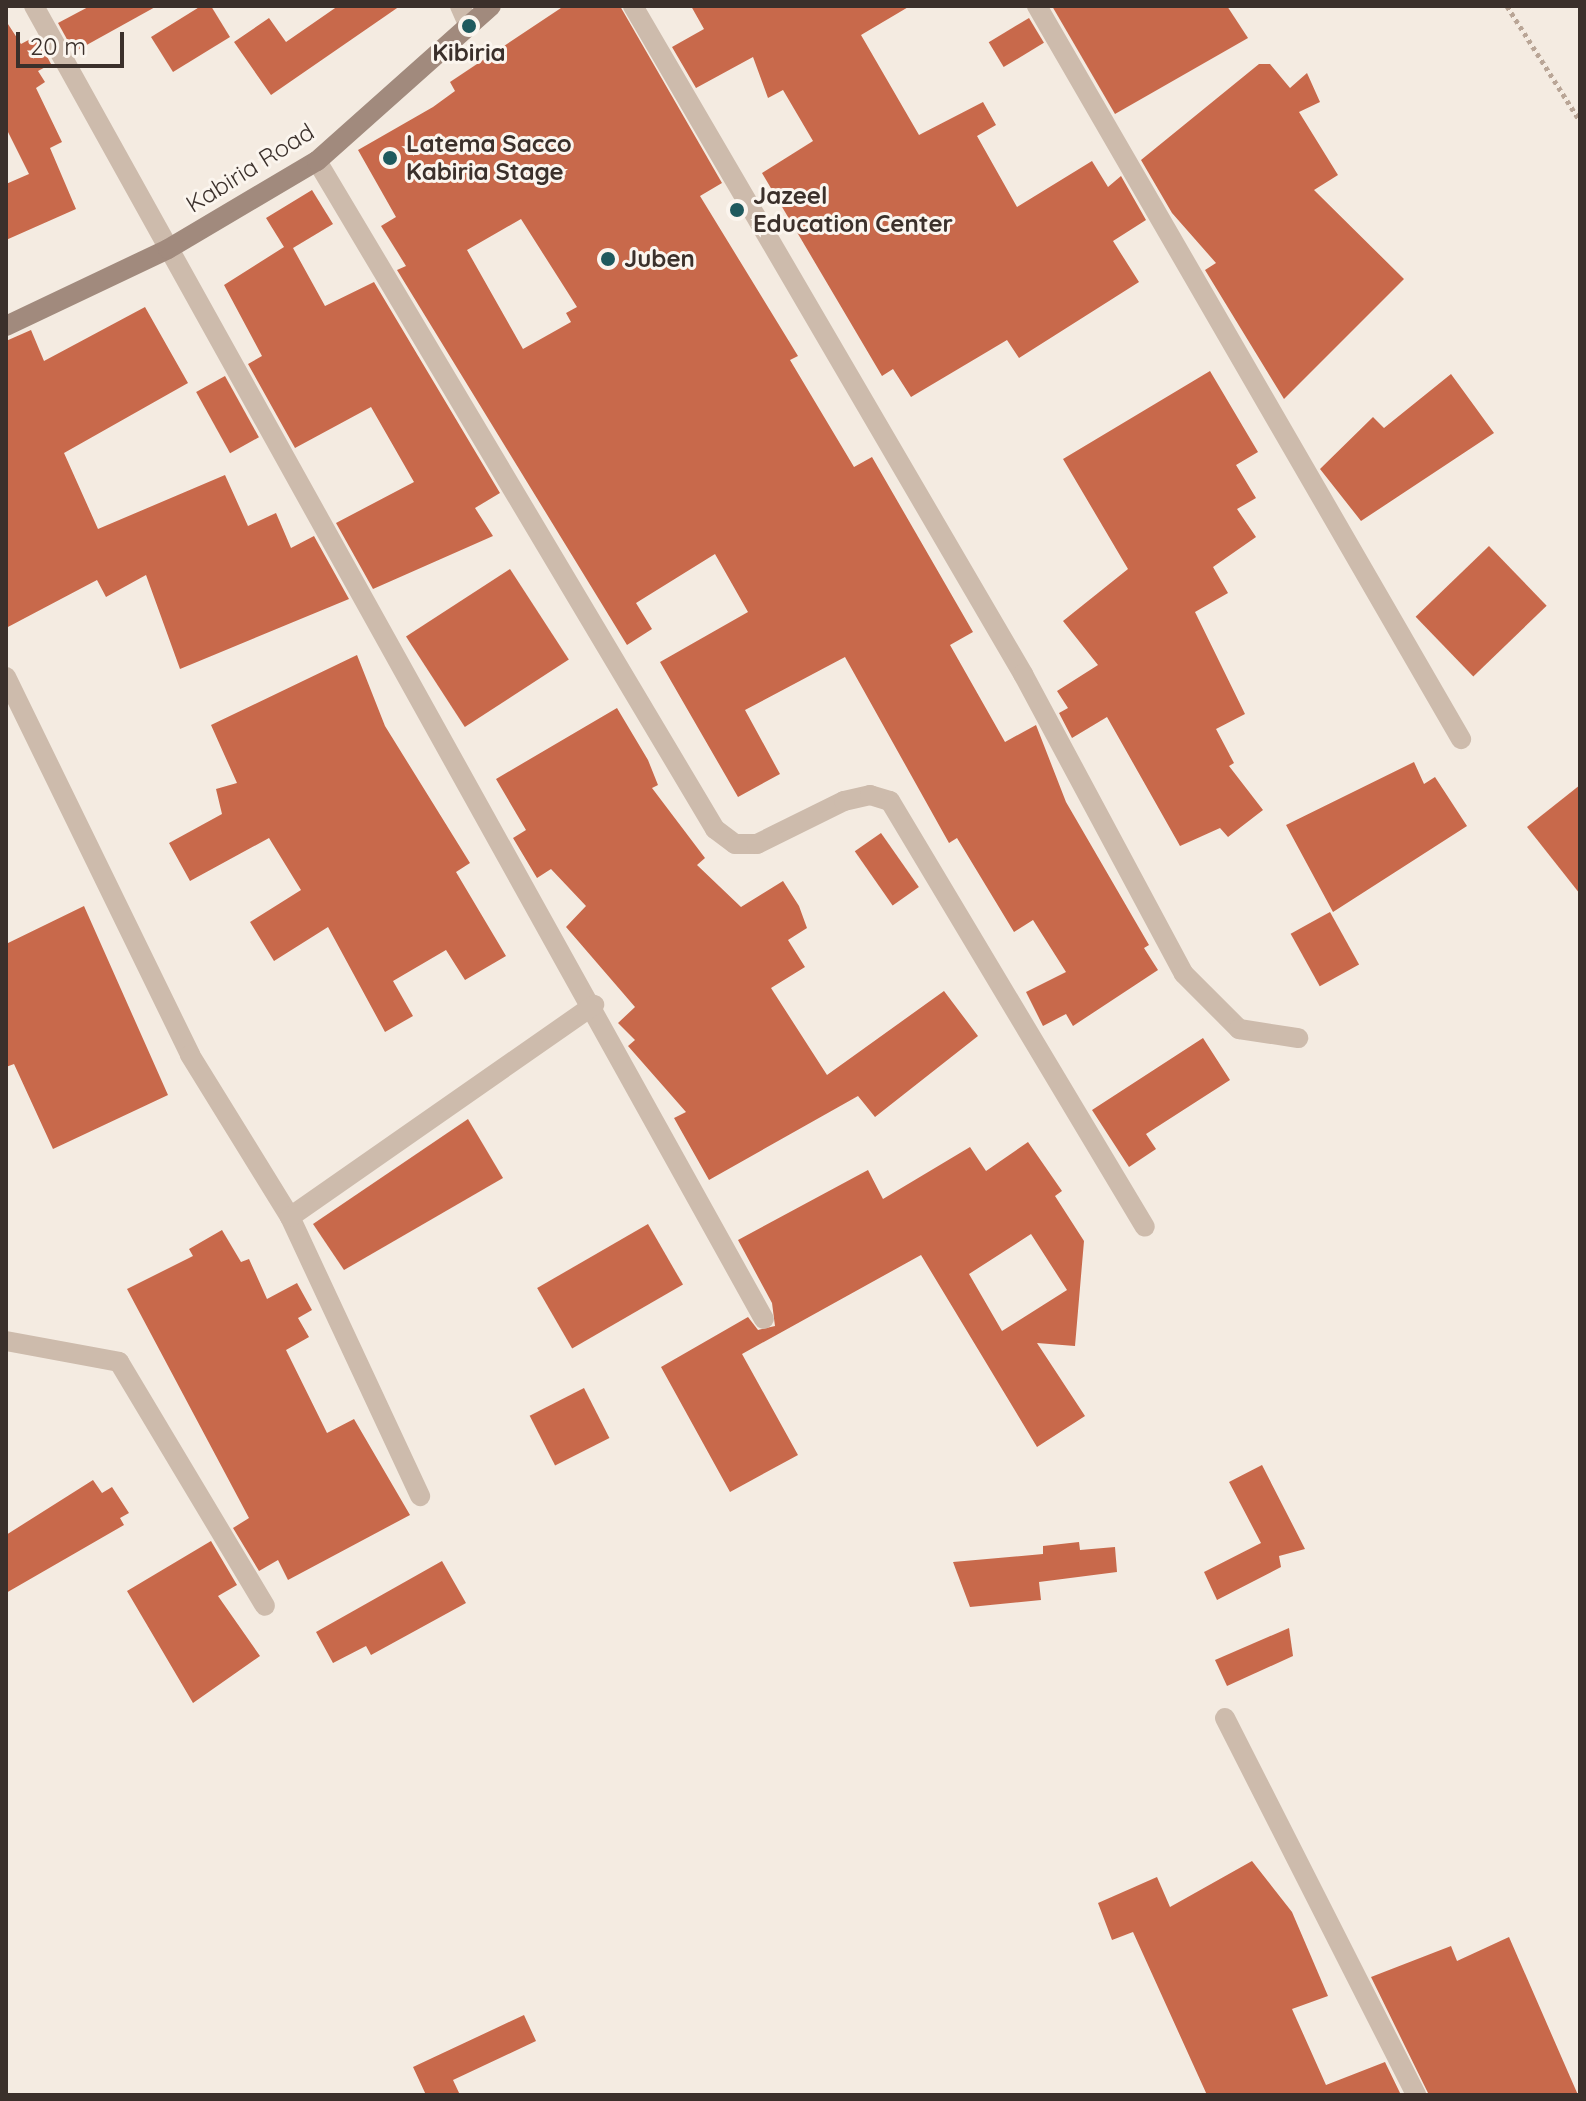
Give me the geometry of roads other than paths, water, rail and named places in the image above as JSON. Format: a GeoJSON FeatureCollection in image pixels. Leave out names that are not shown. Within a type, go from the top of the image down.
{"type":"FeatureCollection","features":[{"type":"Feature","properties":{"kind":"main road","name":"Kabiria Road"},"geometry":{"type":"LineString","coordinates":[[6,326],[168,249],[317,161],[491,6]]}},
{"type":"Feature","properties":{"kind":"street"},"geometry":{"type":"LineString","coordinates":[[34,6],[594,1005],[764,1319]]}},
{"type":"Feature","properties":{"kind":"street"},"geometry":{"type":"LineString","coordinates":[[460,6],[469,26]]}},
{"type":"Feature","properties":{"kind":"street"},"geometry":{"type":"LineString","coordinates":[[633,6],[1023,674],[1184,974],[1239,1029],[1298,1038]]}},
{"type":"Feature","properties":{"kind":"street"},"geometry":{"type":"LineString","coordinates":[[1037,6],[1461,739]]}},
{"type":"Feature","properties":{"kind":"street"},"geometry":{"type":"LineString","coordinates":[[317,161],[715,829],[735,844],[757,844],[844,801],[870,795],[890,801],[1145,1227]]}},
{"type":"Feature","properties":{"kind":"street"},"geometry":{"type":"LineString","coordinates":[[6,677],[190,1055],[290,1217],[420,1496]]}},
{"type":"Feature","properties":{"kind":"street"},"geometry":{"type":"LineString","coordinates":[[290,1217],[594,1005]]}},
{"type":"Feature","properties":{"kind":"street"},"geometry":{"type":"LineString","coordinates":[[6,1341],[119,1362],[265,1606]]}},
{"type":"Feature","properties":{"kind":"street"},"geometry":{"type":"LineString","coordinates":[[1225,1718],[1416,2095]]}},
{"type":"Feature","properties":{"kind":"place","name":"Kibiria"},"geometry":{"type":"Point","coordinates":[469,26]}},
{"type":"Feature","properties":{"kind":"place","name":"Latema Sacco Kabiria Stage"},"geometry":{"type":"Point","coordinates":[390,158]}},
{"type":"Feature","properties":{"kind":"place","name":"Jazeel Education Center"},"geometry":{"type":"Point","coordinates":[737,210]}},
{"type":"Feature","properties":{"kind":"place","name":"Juben"},"geometry":{"type":"Point","coordinates":[608,259]}}]}
